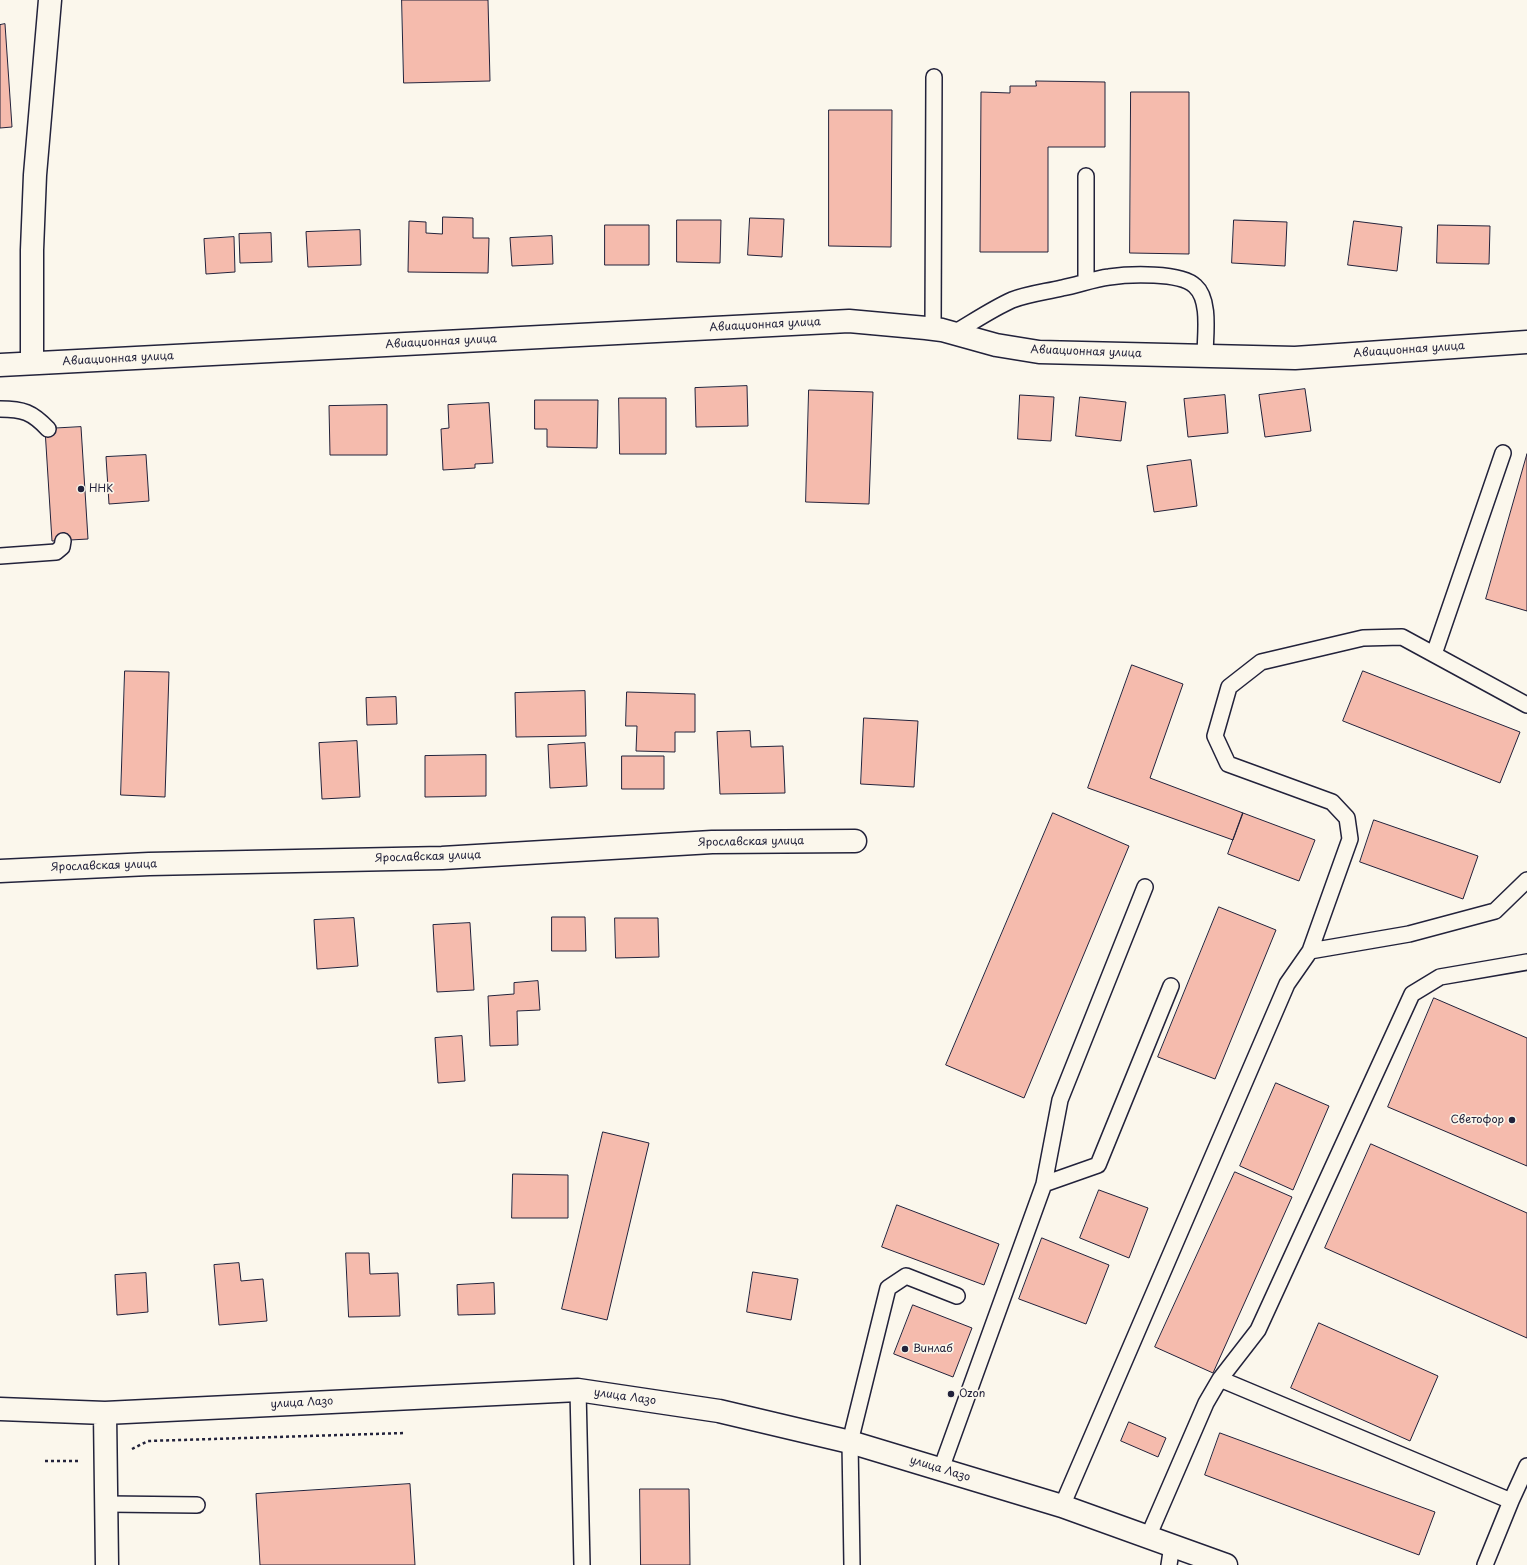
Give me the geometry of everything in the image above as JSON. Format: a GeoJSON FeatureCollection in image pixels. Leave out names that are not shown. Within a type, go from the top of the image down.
{"type":"FeatureCollection","features":[{"type":"Feature","properties":{"kind":"street"},"geometry":{"type":"LineString","coordinates":[[32,363],[32,250],[35,182],[50,0]]}},
{"type":"Feature","properties":{"kind":"street","name":"Авиационная улица"},"geometry":{"type":"LineString","coordinates":[[0,365],[849,321],[933,329],[996,345],[1039,352],[1295,358],[1527,342]]}},
{"type":"Feature","properties":{"kind":"street","name":"Ярославская улица"},"geometry":{"type":"LineString","coordinates":[[0,871],[150,864],[442,858],[712,842],[856,841]]}},
{"type":"Feature","properties":{"kind":"street","name":"улица Лазо"},"geometry":{"type":"LineString","coordinates":[[0,1409],[105,1413],[578,1390],[719,1411],[850,1442],[1062,1506],[1148,1537],[1170,1555],[1226,1565]]}},
{"type":"Feature","properties":{"kind":"street"},"geometry":{"type":"LineString","coordinates":[[105,1413],[107,1565]]}},
{"type":"Feature","properties":{"kind":"lane"},"geometry":{"type":"LineString","coordinates":[[933,329],[934,77]]}},
{"type":"Feature","properties":{"kind":"lane"},"geometry":{"type":"LineString","coordinates":[[1086,176],[1086,282]]}},
{"type":"Feature","properties":{"kind":"lane"},"geometry":{"type":"LineString","coordinates":[[954,334],[997,307],[1014,300],[1086,282],[1124,276],[1170,276],[1186,280],[1195,286],[1201,294],[1205,305],[1205,356]]}},
{"type":"Feature","properties":{"kind":"lane"},"geometry":{"type":"LineString","coordinates":[[0,409],[18,410],[28,413],[38,418],[48,429]]}},
{"type":"Feature","properties":{"kind":"lane"},"geometry":{"type":"LineString","coordinates":[[1434,654],[1503,453]]}},
{"type":"Feature","properties":{"kind":"lane"},"geometry":{"type":"LineString","coordinates":[[0,556],[56,552],[62,547],[63,541]]}},
{"type":"Feature","properties":{"kind":"lane"},"geometry":{"type":"LineString","coordinates":[[1062,1506],[1287,984],[1310,951],[1350,840],[1347,818],[1332,802],[1228,764],[1215,736],[1228,687],[1260,662],[1363,638],[1402,637],[1527,705]]}},
{"type":"Feature","properties":{"kind":"lane"},"geometry":{"type":"LineString","coordinates":[[1310,951],[1409,934],[1495,911],[1527,880]]}},
{"type":"Feature","properties":{"kind":"lane"},"geometry":{"type":"LineString","coordinates":[[941,1469],[1044,1184],[1060,1100],[1145,886]]}},
{"type":"Feature","properties":{"kind":"lane"},"geometry":{"type":"LineString","coordinates":[[1148,1537],[1206,1403],[1220,1379],[1258,1330],[1412,994],[1440,977],[1527,962]]}},
{"type":"Feature","properties":{"kind":"lane"},"geometry":{"type":"LineString","coordinates":[[1044,1184],[1098,1165],[1172,986]]}},
{"type":"Feature","properties":{"kind":"lane"},"geometry":{"type":"LineString","coordinates":[[852,1565],[850,1442],[888,1288],[906,1276],[957,1296]]}},
{"type":"Feature","properties":{"kind":"lane"},"geometry":{"type":"LineString","coordinates":[[1220,1379],[1511,1501]]}},
{"type":"Feature","properties":{"kind":"lane"},"geometry":{"type":"LineString","coordinates":[[578,1390],[582,1565]]}},
{"type":"Feature","properties":{"kind":"lane"},"geometry":{"type":"LineString","coordinates":[[1485,1565],[1527,1466]]}},
{"type":"Feature","properties":{"kind":"lane"},"geometry":{"type":"LineString","coordinates":[[107,1504],[197,1505]]}},
{"type":"Feature","properties":{"kind":"path"},"geometry":{"type":"LineString","coordinates":[[45,1461],[106,1461],[148,1441],[405,1433]]}},
{"type":"Feature","properties":{"kind":"building"},"geometry":{"type":"Polygon","coordinates":[[[402,0],[488,0],[490,81],[404,83],[402,0]]]}},
{"type":"Feature","properties":{"kind":"building"},"geometry":{"type":"Polygon","coordinates":[[[5,24],[12,127],[0,128],[0,25],[5,24]]]}},
{"type":"Feature","properties":{"kind":"building"},"geometry":{"type":"Polygon","coordinates":[[[1036,81],[1105,82],[1105,147],[1048,147],[1048,252],[980,252],[981,92],[1010,93],[1010,86],[1036,86],[1036,81]]]}},
{"type":"Feature","properties":{"kind":"building"},"geometry":{"type":"Polygon","coordinates":[[[1131,92],[1189,92],[1189,254],[1130,253],[1131,92]]]}},
{"type":"Feature","properties":{"kind":"building"},"geometry":{"type":"Polygon","coordinates":[[[829,110],[892,110],[891,247],[829,246],[829,110]]]}},
{"type":"Feature","properties":{"kind":"building"},"geometry":{"type":"Polygon","coordinates":[[[443,217],[473,218],[473,238],[489,238],[488,273],[408,272],[409,221],[426,222],[426,233],[442,234],[443,217]]]}},
{"type":"Feature","properties":{"kind":"building"},"geometry":{"type":"Polygon","coordinates":[[[750,218],[784,219],[782,257],[748,255],[750,218]]]}},
{"type":"Feature","properties":{"kind":"building"},"geometry":{"type":"Polygon","coordinates":[[[677,220],[721,220],[720,263],[677,262],[677,220]]]}},
{"type":"Feature","properties":{"kind":"building"},"geometry":{"type":"Polygon","coordinates":[[[1234,220],[1287,222],[1285,266],[1232,263],[1234,220]]]}},
{"type":"Feature","properties":{"kind":"building"},"geometry":{"type":"Polygon","coordinates":[[[1354,221],[1402,227],[1397,271],[1348,265],[1354,221]]]}},
{"type":"Feature","properties":{"kind":"building"},"geometry":{"type":"Polygon","coordinates":[[[605,225],[649,225],[649,265],[605,265],[605,225]]]}},
{"type":"Feature","properties":{"kind":"building"},"geometry":{"type":"Polygon","coordinates":[[[1438,225],[1490,226],[1489,264],[1437,263],[1438,225]]]}},
{"type":"Feature","properties":{"kind":"building"},"geometry":{"type":"Polygon","coordinates":[[[360,230],[361,265],[308,267],[306,232],[360,230]]]}},
{"type":"Feature","properties":{"kind":"building"},"geometry":{"type":"Polygon","coordinates":[[[271,233],[272,262],[240,263],[239,234],[271,233]]]}},
{"type":"Feature","properties":{"kind":"building"},"geometry":{"type":"Polygon","coordinates":[[[552,236],[553,264],[512,266],[510,238],[552,236]]]}},
{"type":"Feature","properties":{"kind":"building"},"geometry":{"type":"Polygon","coordinates":[[[234,237],[235,272],[206,274],[204,239],[234,237]]]}},
{"type":"Feature","properties":{"kind":"building"},"geometry":{"type":"Polygon","coordinates":[[[747,386],[748,426],[696,427],[695,388],[747,386]]]}},
{"type":"Feature","properties":{"kind":"building"},"geometry":{"type":"Polygon","coordinates":[[[1305,389],[1311,431],[1265,437],[1259,395],[1305,389]]]}},
{"type":"Feature","properties":{"kind":"building"},"geometry":{"type":"Polygon","coordinates":[[[809,390],[873,392],[869,504],[806,502],[809,390]]]}},
{"type":"Feature","properties":{"kind":"building"},"geometry":{"type":"Polygon","coordinates":[[[1020,395],[1054,397],[1051,441],[1018,439],[1020,395]]]}},
{"type":"Feature","properties":{"kind":"building"},"geometry":{"type":"Polygon","coordinates":[[[1225,395],[1228,433],[1188,437],[1184,399],[1225,395]]]}},
{"type":"Feature","properties":{"kind":"building"},"geometry":{"type":"Polygon","coordinates":[[[1080,397],[1126,402],[1121,441],[1076,436],[1080,397]]]}},
{"type":"Feature","properties":{"kind":"building"},"geometry":{"type":"Polygon","coordinates":[[[619,398],[666,398],[666,454],[620,454],[619,398]]]}},
{"type":"Feature","properties":{"kind":"building"},"geometry":{"type":"Polygon","coordinates":[[[535,400],[598,400],[597,448],[547,447],[547,429],[535,429],[535,400]]]}},
{"type":"Feature","properties":{"kind":"building"},"geometry":{"type":"Polygon","coordinates":[[[489,403],[493,463],[475,464],[475,468],[443,470],[441,429],[449,428],[448,405],[489,403]]]}},
{"type":"Feature","properties":{"kind":"building"},"geometry":{"type":"Polygon","coordinates":[[[387,405],[387,455],[330,455],[329,406],[387,405]]]}},
{"type":"Feature","properties":{"kind":"building"},"geometry":{"type":"Polygon","coordinates":[[[81,427],[88,539],[52,541],[45,429],[81,427]]]}},
{"type":"Feature","properties":{"kind":"building"},"geometry":{"type":"Polygon","coordinates":[[[1527,454],[1527,611],[1486,599],[1527,454]]]}},
{"type":"Feature","properties":{"kind":"building"},"geometry":{"type":"Polygon","coordinates":[[[146,455],[149,501],[109,504],[106,457],[146,455]]]}},
{"type":"Feature","properties":{"kind":"building"},"geometry":{"type":"Polygon","coordinates":[[[1191,460],[1197,506],[1154,512],[1147,466],[1191,460]]]}},
{"type":"Feature","properties":{"kind":"building"},"geometry":{"type":"Polygon","coordinates":[[[1132,665],[1183,684],[1150,778],[1243,813],[1233,840],[1088,788],[1132,665]]]}},
{"type":"Feature","properties":{"kind":"building"},"geometry":{"type":"Polygon","coordinates":[[[125,671],[169,672],[165,797],[121,795],[125,671]]]}},
{"type":"Feature","properties":{"kind":"building"},"geometry":{"type":"Polygon","coordinates":[[[1363,671],[1520,732],[1500,783],[1343,721],[1363,671]]]}},
{"type":"Feature","properties":{"kind":"building"},"geometry":{"type":"Polygon","coordinates":[[[585,691],[586,736],[516,737],[515,693],[585,691]]]}},
{"type":"Feature","properties":{"kind":"building"},"geometry":{"type":"Polygon","coordinates":[[[627,692],[695,694],[695,732],[675,732],[675,752],[636,751],[637,726],[626,726],[627,692]]]}},
{"type":"Feature","properties":{"kind":"building"},"geometry":{"type":"Polygon","coordinates":[[[396,697],[397,724],[367,725],[366,698],[396,697]]]}},
{"type":"Feature","properties":{"kind":"building"},"geometry":{"type":"Polygon","coordinates":[[[864,718],[918,721],[914,787],[861,784],[864,718]]]}},
{"type":"Feature","properties":{"kind":"building"},"geometry":{"type":"Polygon","coordinates":[[[750,731],[751,747],[783,746],[785,793],[720,794],[717,732],[750,731]]]}},
{"type":"Feature","properties":{"kind":"building"},"geometry":{"type":"Polygon","coordinates":[[[357,741],[360,797],[322,799],[319,743],[357,741]]]}},
{"type":"Feature","properties":{"kind":"building"},"geometry":{"type":"Polygon","coordinates":[[[585,743],[587,786],[550,788],[548,745],[585,743]]]}},
{"type":"Feature","properties":{"kind":"building"},"geometry":{"type":"Polygon","coordinates":[[[486,755],[486,796],[425,797],[425,756],[486,755]]]}},
{"type":"Feature","properties":{"kind":"building"},"geometry":{"type":"Polygon","coordinates":[[[622,756],[664,756],[664,789],[622,789],[622,756]]]}},
{"type":"Feature","properties":{"kind":"building"},"geometry":{"type":"Polygon","coordinates":[[[1053,813],[1129,846],[1024,1098],[946,1065],[1053,813]]]}},
{"type":"Feature","properties":{"kind":"building"},"geometry":{"type":"Polygon","coordinates":[[[1243,813],[1315,840],[1299,881],[1228,854],[1243,813]]]}},
{"type":"Feature","properties":{"kind":"building"},"geometry":{"type":"Polygon","coordinates":[[[1374,820],[1478,856],[1463,899],[1360,862],[1374,820]]]}},
{"type":"Feature","properties":{"kind":"building"},"geometry":{"type":"Polygon","coordinates":[[[1219,907],[1276,930],[1215,1079],[1158,1057],[1219,907]]]}},
{"type":"Feature","properties":{"kind":"building"},"geometry":{"type":"Polygon","coordinates":[[[552,917],[585,917],[586,951],[552,951],[552,917]]]}},
{"type":"Feature","properties":{"kind":"building"},"geometry":{"type":"Polygon","coordinates":[[[354,918],[358,966],[317,969],[314,920],[354,918]]]}},
{"type":"Feature","properties":{"kind":"building"},"geometry":{"type":"Polygon","coordinates":[[[615,918],[658,918],[659,957],[616,958],[615,918]]]}},
{"type":"Feature","properties":{"kind":"building"},"geometry":{"type":"Polygon","coordinates":[[[470,923],[474,990],[437,992],[433,925],[470,923]]]}},
{"type":"Feature","properties":{"kind":"building"},"geometry":{"type":"Polygon","coordinates":[[[538,981],[540,1010],[517,1011],[518,1045],[490,1046],[488,996],[514,994],[514,983],[538,981]]]}},
{"type":"Feature","properties":{"kind":"building"},"geometry":{"type":"Polygon","coordinates":[[[1434,998],[1527,1038],[1527,1166],[1388,1107],[1434,998]]]}},
{"type":"Feature","properties":{"kind":"building"},"geometry":{"type":"Polygon","coordinates":[[[462,1036],[465,1081],[438,1083],[435,1038],[462,1036]]]}},
{"type":"Feature","properties":{"kind":"building"},"geometry":{"type":"Polygon","coordinates":[[[1276,1083],[1329,1106],[1293,1190],[1240,1166],[1276,1083]]]}},
{"type":"Feature","properties":{"kind":"building"},"geometry":{"type":"Polygon","coordinates":[[[603,1132],[649,1143],[607,1320],[562,1309],[603,1132]]]}},
{"type":"Feature","properties":{"kind":"building"},"geometry":{"type":"Polygon","coordinates":[[[1371,1144],[1527,1213],[1527,1338],[1325,1248],[1371,1144]]]}},
{"type":"Feature","properties":{"kind":"building"},"geometry":{"type":"Polygon","coordinates":[[[1235,1172],[1292,1197],[1213,1373],[1155,1347],[1235,1172]]]}},
{"type":"Feature","properties":{"kind":"building"},"geometry":{"type":"Polygon","coordinates":[[[513,1174],[568,1175],[568,1218],[512,1218],[513,1174]]]}},
{"type":"Feature","properties":{"kind":"building"},"geometry":{"type":"Polygon","coordinates":[[[1099,1190],[1148,1208],[1129,1258],[1080,1238],[1099,1190]]]}},
{"type":"Feature","properties":{"kind":"building"},"geometry":{"type":"Polygon","coordinates":[[[897,1205],[999,1244],[984,1285],[882,1247],[897,1205]]]}},
{"type":"Feature","properties":{"kind":"building"},"geometry":{"type":"Polygon","coordinates":[[[1042,1238],[1109,1265],[1086,1324],[1019,1299],[1042,1238]]]}},
{"type":"Feature","properties":{"kind":"building"},"geometry":{"type":"Polygon","coordinates":[[[346,1253],[369,1253],[370,1274],[398,1273],[400,1316],[349,1317],[346,1253]]]}},
{"type":"Feature","properties":{"kind":"building"},"geometry":{"type":"Polygon","coordinates":[[[239,1263],[241,1281],[263,1279],[267,1321],[219,1325],[214,1265],[239,1263]]]}},
{"type":"Feature","properties":{"kind":"building"},"geometry":{"type":"Polygon","coordinates":[[[753,1272],[798,1279],[791,1320],[747,1312],[753,1272]]]}},
{"type":"Feature","properties":{"kind":"building"},"geometry":{"type":"Polygon","coordinates":[[[146,1273],[148,1312],[117,1315],[115,1275],[146,1273]]]}},
{"type":"Feature","properties":{"kind":"building"},"geometry":{"type":"Polygon","coordinates":[[[494,1283],[495,1314],[458,1315],[457,1285],[494,1283]]]}},
{"type":"Feature","properties":{"kind":"building"},"geometry":{"type":"Polygon","coordinates":[[[913,1305],[972,1328],[953,1377],[894,1354],[913,1305]]]}},
{"type":"Feature","properties":{"kind":"building"},"geometry":{"type":"Polygon","coordinates":[[[1319,1323],[1438,1376],[1410,1441],[1291,1388],[1319,1323]]]}},
{"type":"Feature","properties":{"kind":"building"},"geometry":{"type":"Polygon","coordinates":[[[1129,1422],[1166,1438],[1158,1457],[1121,1441],[1129,1422]]]}},
{"type":"Feature","properties":{"kind":"building"},"geometry":{"type":"Polygon","coordinates":[[[1220,1433],[1435,1512],[1419,1555],[1205,1475],[1220,1433]]]}},
{"type":"Feature","properties":{"kind":"building"},"geometry":{"type":"Polygon","coordinates":[[[410,1484],[415,1565],[260,1565],[256,1494],[410,1484]]]}},
{"type":"Feature","properties":{"kind":"building"},"geometry":{"type":"Polygon","coordinates":[[[640,1489],[689,1489],[690,1565],[641,1565],[640,1489]]]}},
{"type":"Feature","properties":{"kind":"place","name":"ННК"},"geometry":{"type":"Point","coordinates":[81,489]}},
{"type":"Feature","properties":{"kind":"place","name":"Светофор"},"geometry":{"type":"Point","coordinates":[1512,1120]}},
{"type":"Feature","properties":{"kind":"place","name":"Винлаб"},"geometry":{"type":"Point","coordinates":[905,1349]}},
{"type":"Feature","properties":{"kind":"place","name":"Ozon"},"geometry":{"type":"Point","coordinates":[951,1394]}}]}
